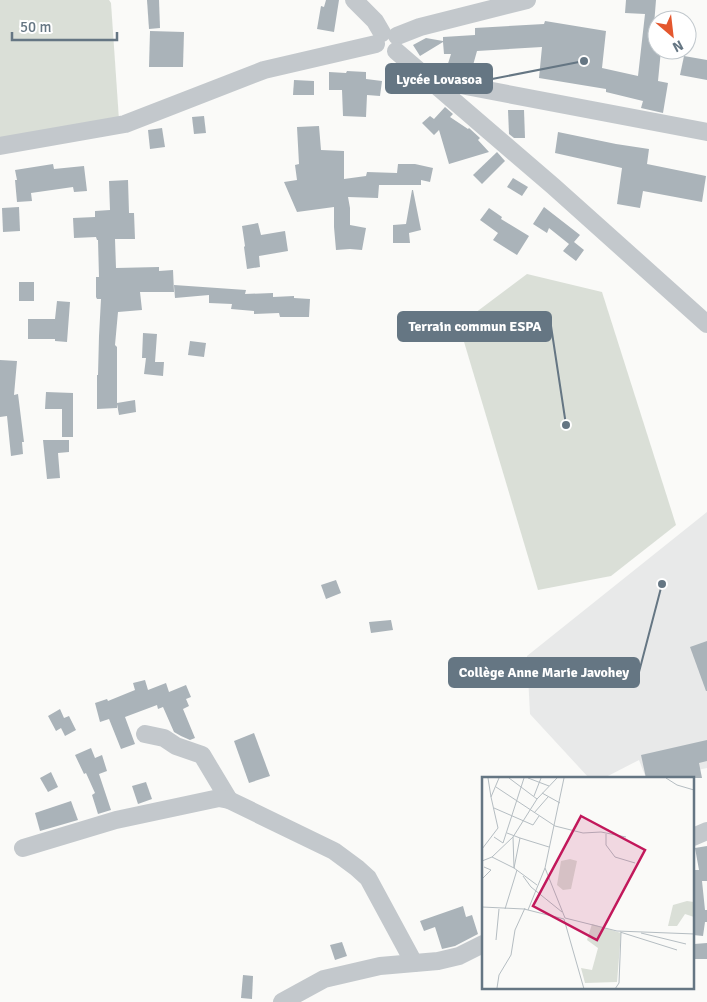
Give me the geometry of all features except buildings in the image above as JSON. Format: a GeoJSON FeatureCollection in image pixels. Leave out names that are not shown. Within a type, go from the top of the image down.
{"type":"FeatureCollection","features":[{"type":"Feature","properties":{"kind":"street"},"geometry":{"type":"LineString","coordinates":[[354,0],[375,21],[388,41],[428,79],[553,186],[707,324]]}},
{"type":"Feature","properties":{"kind":"street"},"geometry":{"type":"LineString","coordinates":[[0,146],[125,124],[264,70],[388,41],[420,27],[528,0]]}},
{"type":"Feature","properties":{"kind":"street"},"geometry":{"type":"LineString","coordinates":[[428,79],[707,132]]}},
{"type":"Feature","properties":{"kind":"street"},"geometry":{"type":"LineString","coordinates":[[145,734],[164,738],[176,746],[202,755],[229,800]]}},
{"type":"Feature","properties":{"kind":"street"},"geometry":{"type":"LineString","coordinates":[[24,848],[116,820],[219,798],[229,800],[334,851],[368,878],[414,962]]}},
{"type":"Feature","properties":{"kind":"street"},"geometry":{"type":"LineString","coordinates":[[694,837],[707,831]]}},
{"type":"Feature","properties":{"kind":"street"},"geometry":{"type":"LineString","coordinates":[[282,1002],[324,978],[380,966],[438,961],[459,956],[482,944]]}},
{"type":"Feature","properties":{"kind":"shaded area"},"geometry":{"type":"Polygon","coordinates":[[[0,0],[109,0],[111,3],[119,120],[0,141],[0,0]]]}},
{"type":"Feature","properties":{"kind":"shaded area"},"geometry":{"type":"Polygon","coordinates":[[[527,274],[602,292],[676,525],[611,576],[538,590],[459,325],[527,274]]]}},
{"type":"Feature","properties":{"kind":"shaded area"},"geometry":{"type":"Polygon","coordinates":[[[707,512],[707,768],[665,777],[646,777],[639,760],[606,777],[588,777],[530,714],[527,656],[707,512]]]}},
{"type":"Feature","properties":{"kind":"place","name":"Lycée Lovasoa"},"geometry":{"type":"Point","coordinates":[584,61]}},
{"type":"Feature","properties":{"kind":"place","name":"Terrain commun ESPA"},"geometry":{"type":"Point","coordinates":[566,425]}},
{"type":"Feature","properties":{"kind":"place","name":"Collège Anne Marie Javohey"},"geometry":{"type":"Point","coordinates":[662,584]}}]}
